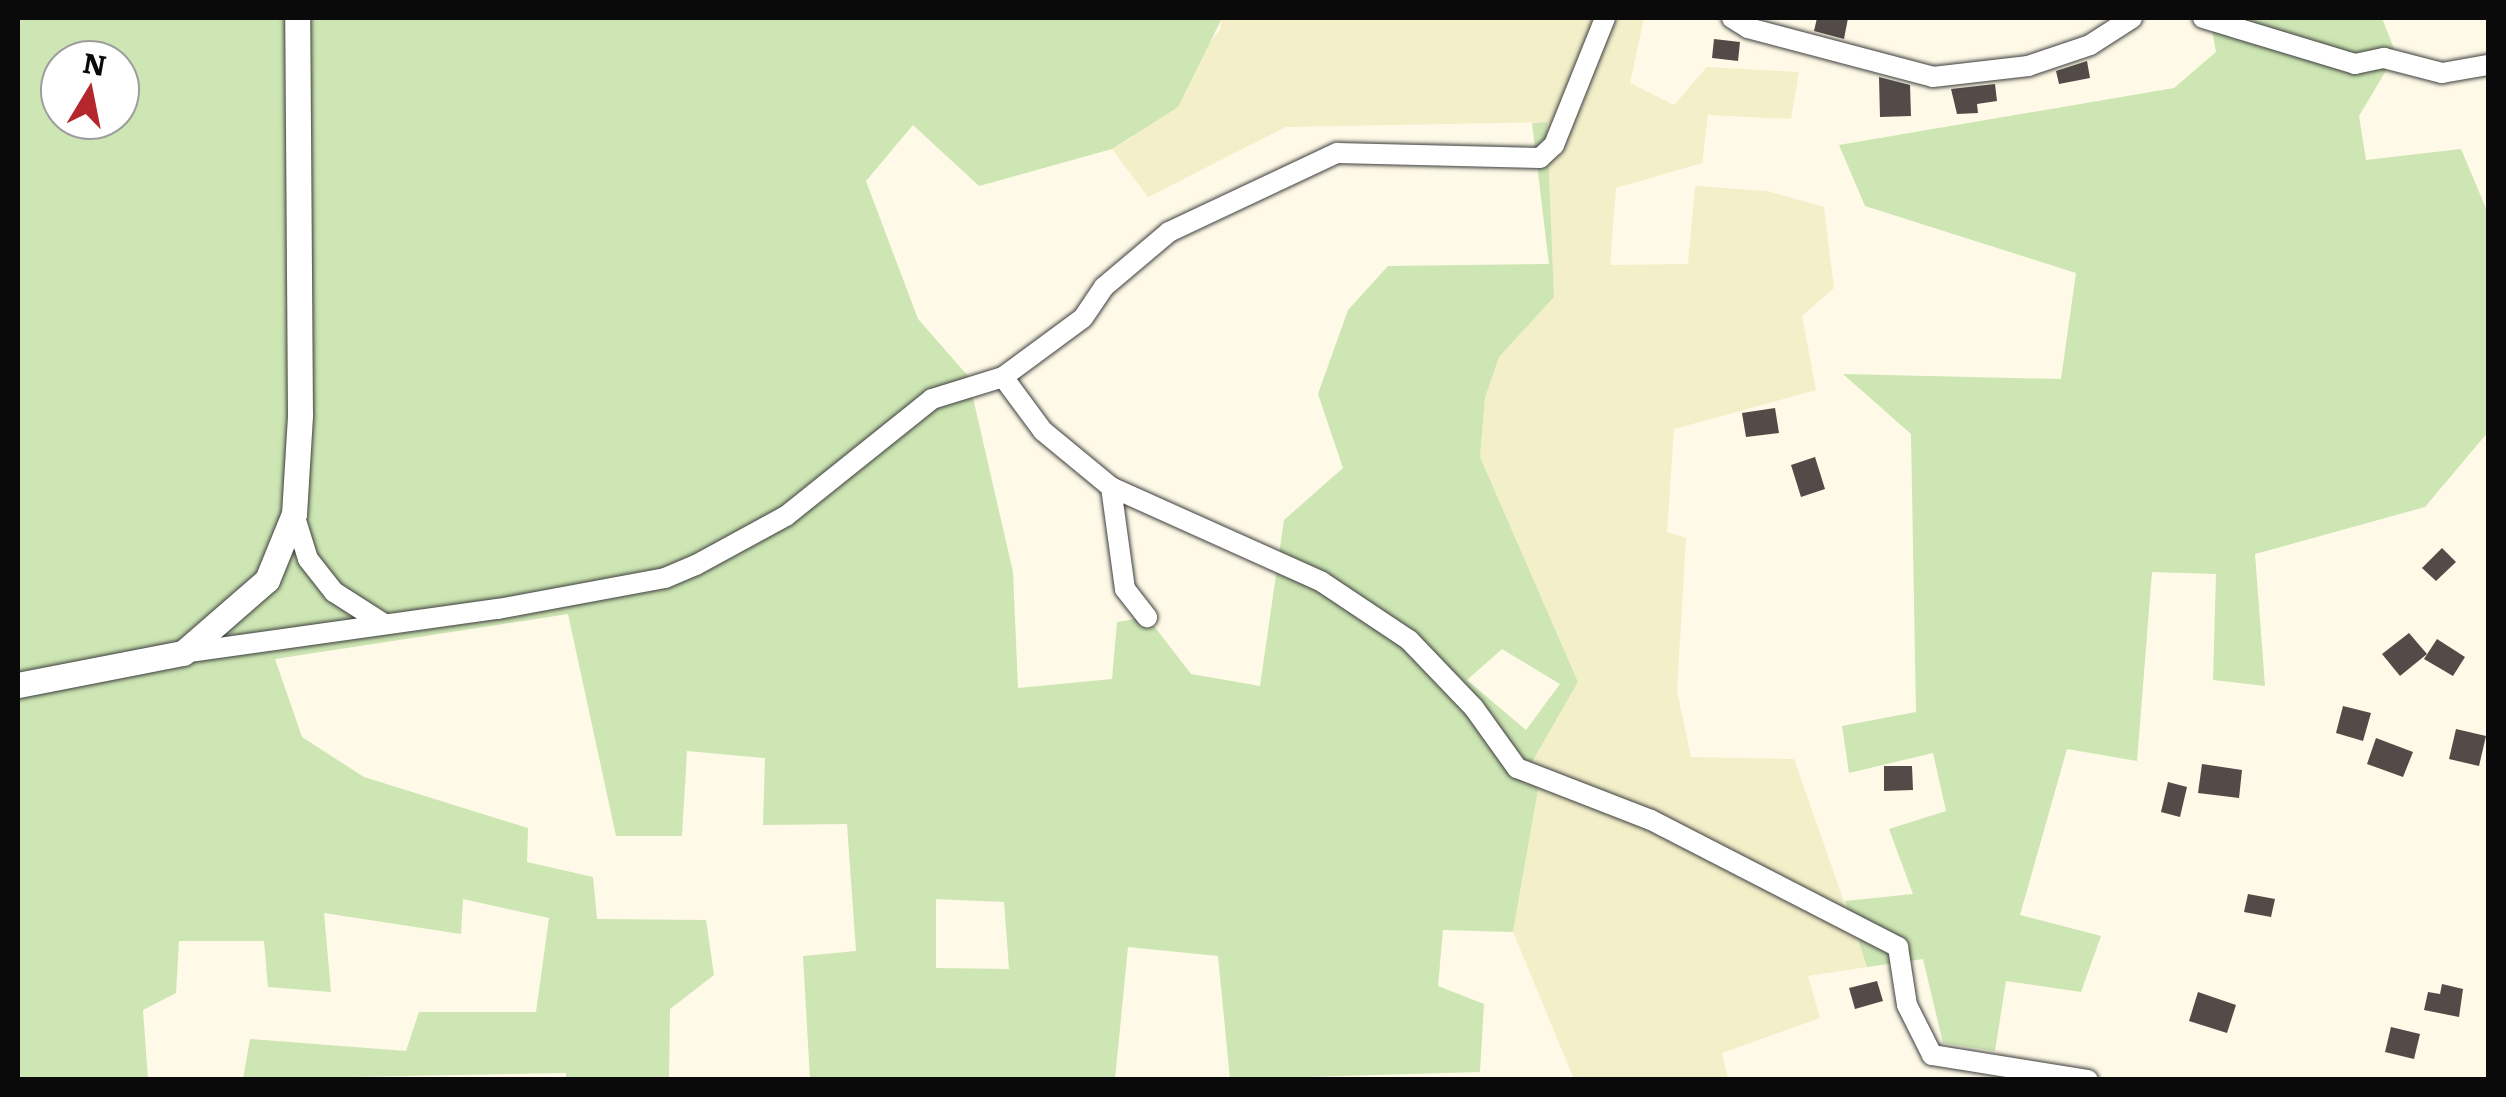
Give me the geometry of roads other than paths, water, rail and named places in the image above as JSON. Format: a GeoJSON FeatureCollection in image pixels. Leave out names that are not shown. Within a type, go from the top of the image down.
{"type":"FeatureCollection","features":[{"type":"Feature","properties":{"kind":"street"},"geometry":{"type":"LineString","coordinates":[[297,18],[294,514],[308,560],[334,592],[384,624]]}},
{"type":"Feature","properties":{"kind":"street"},"geometry":{"type":"LineString","coordinates":[[18,686],[183,653],[665,578],[786,516],[932,399],[1003,377],[1083,318],[1148,244],[1337,153],[1540,158],[1554,145],[1605,18]]}},
{"type":"Feature","properties":{"kind":"street"},"geometry":{"type":"LineString","coordinates":[[1732,18],[1748,28],[1933,77],[2028,66],[2090,45],[2132,18]]}},
{"type":"Feature","properties":{"kind":"street"},"geometry":{"type":"LineString","coordinates":[[2203,18],[2355,64],[2384,58],[2442,73],[2488,65]]}},
{"type":"Feature","properties":{"kind":"street"},"geometry":{"type":"LineString","coordinates":[[1003,377],[1044,432],[1111,487],[1322,582],[1409,640],[1474,708],[1517,768],[1651,820],[1898,947],[1918,1037],[1932,1055],[2088,1080]]}},
{"type":"Feature","properties":{"kind":"street"},"geometry":{"type":"LineString","coordinates":[[1111,487],[1125,589],[1147,617]]}},
{"type":"Feature","properties":{"kind":"street"},"geometry":{"type":"LineString","coordinates":[[183,653],[267,580],[294,514]]}}]}
